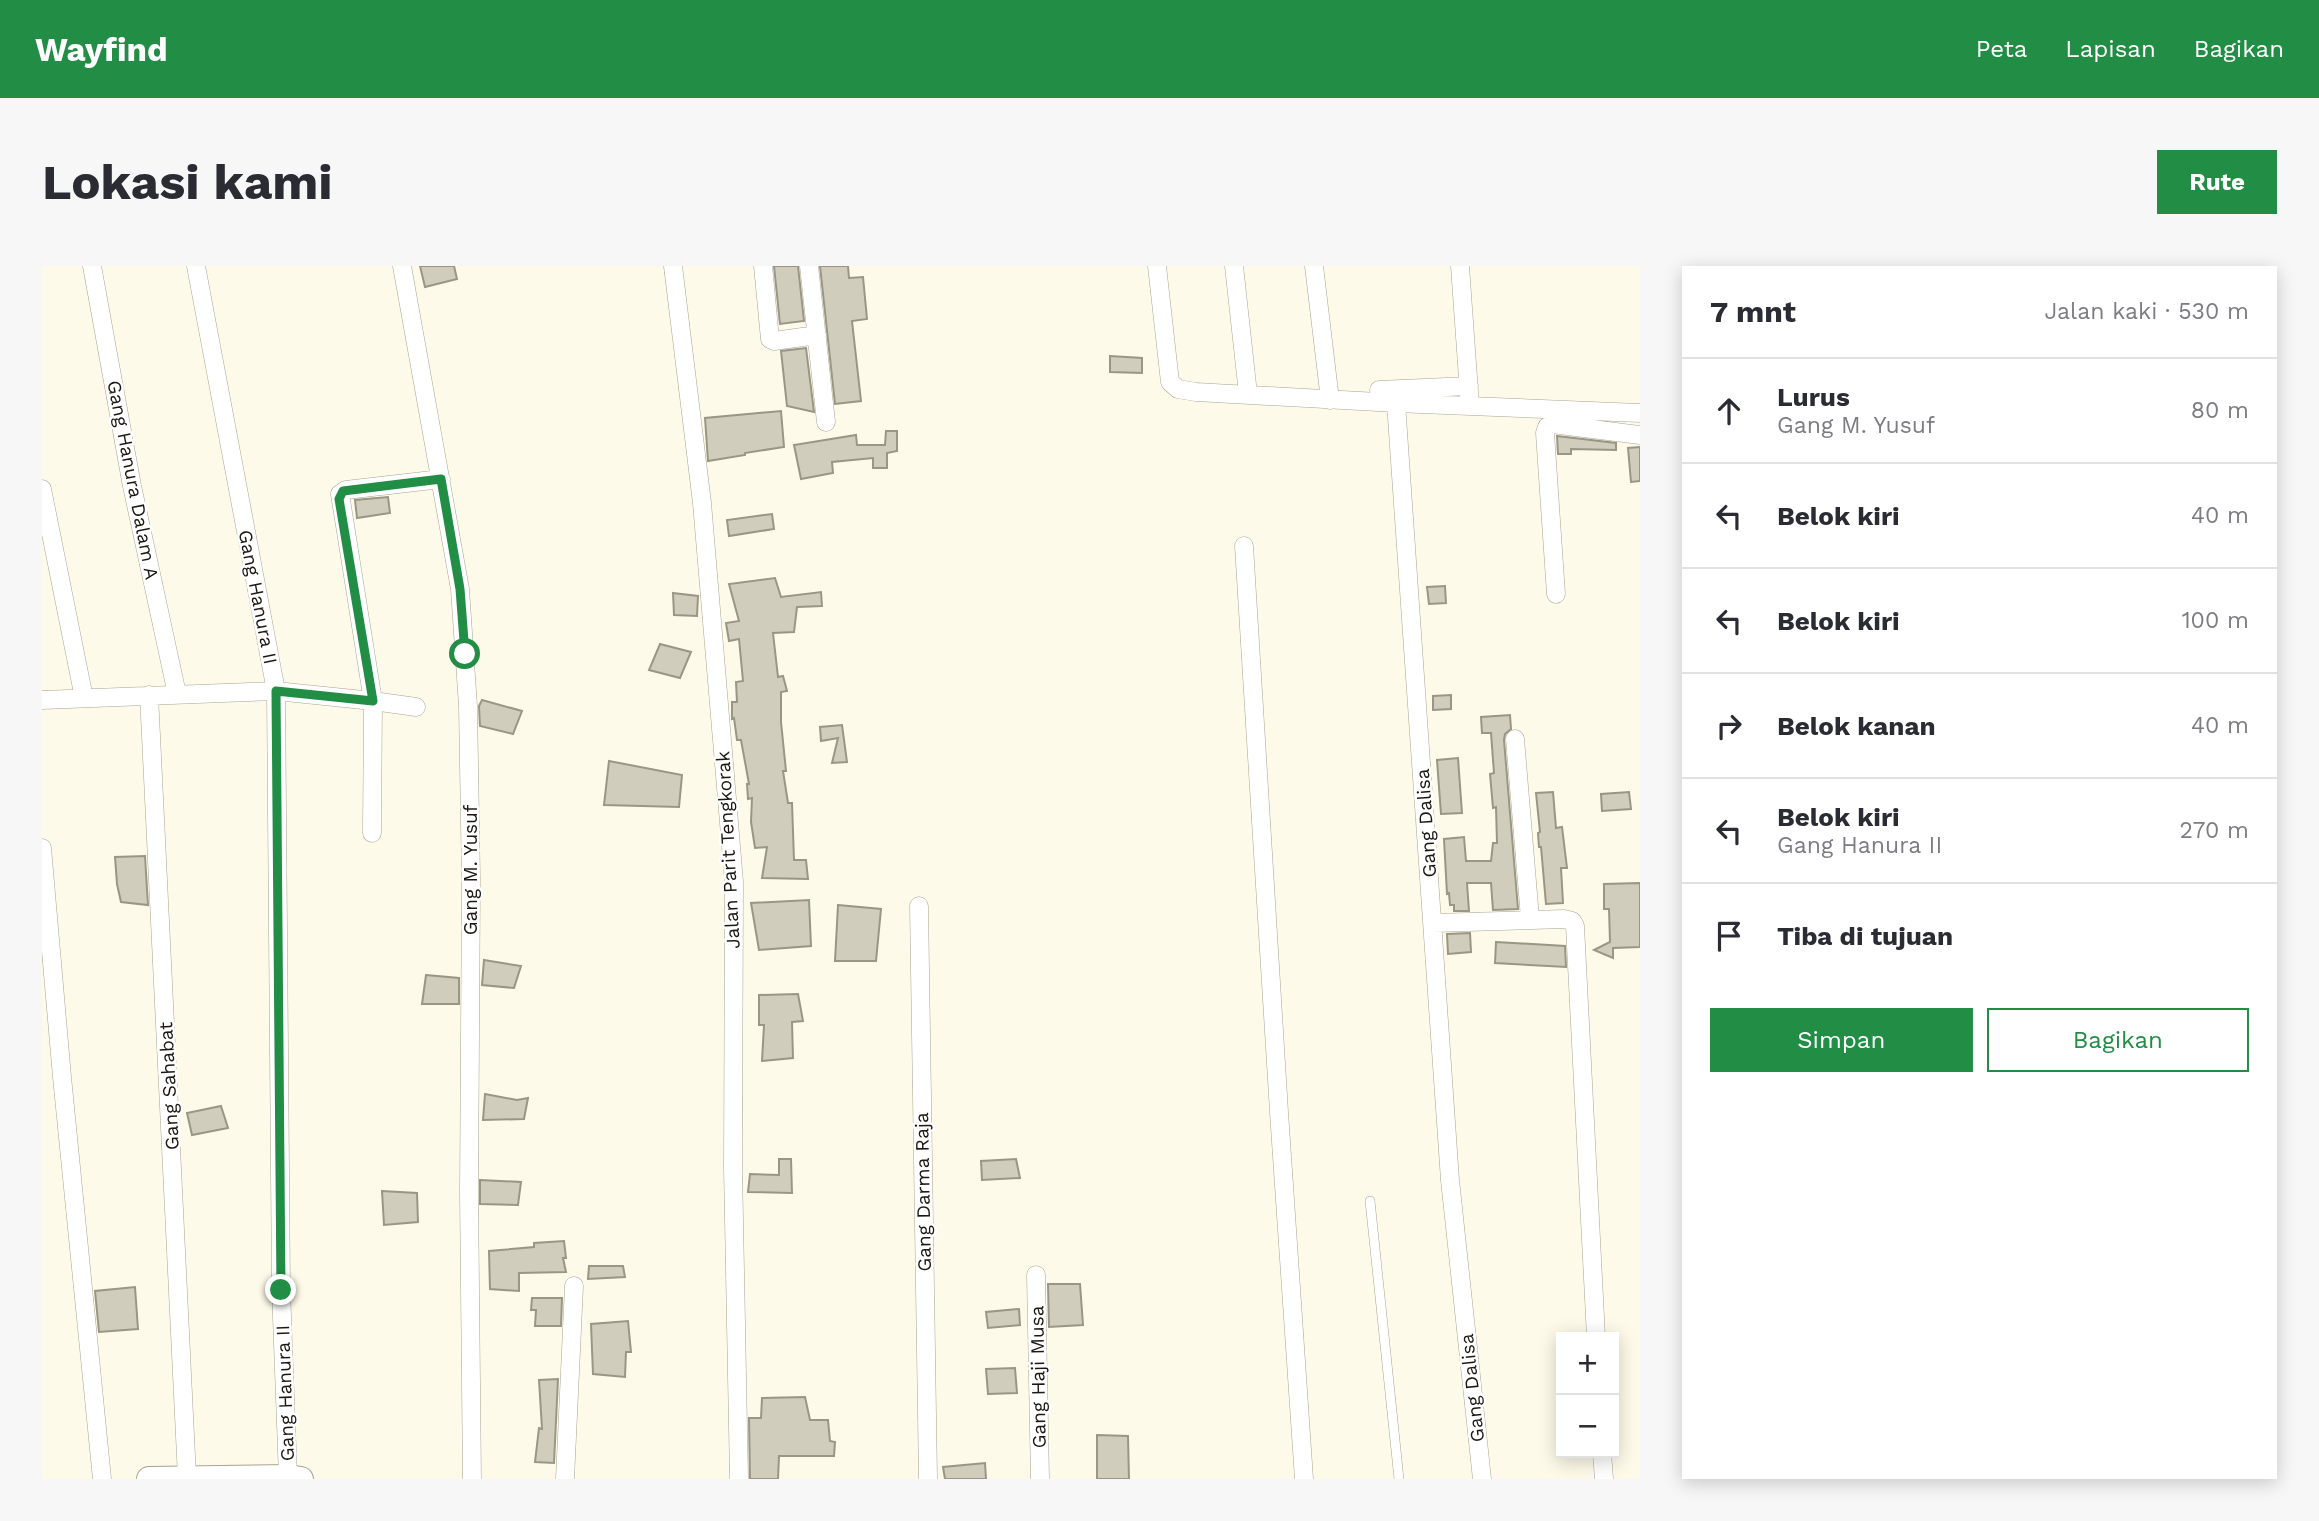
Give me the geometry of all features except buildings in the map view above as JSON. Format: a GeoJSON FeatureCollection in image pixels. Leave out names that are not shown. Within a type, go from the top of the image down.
{"type":"FeatureCollection","features":[{"type":"Feature","properties":{"kind":"main road"},"geometry":{"type":"LineString","coordinates":[[149,1479],[294,1478]]}},
{"type":"Feature","properties":{"kind":"street","name":"Gang Hanura Dalam A"},"geometry":{"type":"LineString","coordinates":[[92,266],[132,486],[177,694]]}},
{"type":"Feature","properties":{"kind":"street","name":"Gang Hanura II"},"geometry":{"type":"LineString","coordinates":[[196,266],[276,691],[281,1290],[294,1478]]}},
{"type":"Feature","properties":{"kind":"street","name":"Gang M. Yusuf"},"geometry":{"type":"LineString","coordinates":[[402,266],[460,589],[468,706],[472,1479]]}},
{"type":"Feature","properties":{"kind":"street","name":"Jalan Parit Tengkorak"},"geometry":{"type":"LineString","coordinates":[[673,266],[702,503],[734,882],[733,1168],[739,1479]]}},
{"type":"Feature","properties":{"kind":"street"},"geometry":{"type":"LineString","coordinates":[[763,266],[770,339],[774,341],[817,335]]}},
{"type":"Feature","properties":{"kind":"street"},"geometry":{"type":"LineString","coordinates":[[810,266],[826,422]]}},
{"type":"Feature","properties":{"kind":"street"},"geometry":{"type":"LineString","coordinates":[[1157,266],[1170,382],[1178,388],[1330,400],[1640,413]]}},
{"type":"Feature","properties":{"kind":"street"},"geometry":{"type":"LineString","coordinates":[[1234,266],[1248,394]]}},
{"type":"Feature","properties":{"kind":"street"},"geometry":{"type":"LineString","coordinates":[[1314,266],[1330,400]]}},
{"type":"Feature","properties":{"kind":"street"},"geometry":{"type":"LineString","coordinates":[[1460,266],[1470,406]]}},
{"type":"Feature","properties":{"kind":"street"},"geometry":{"type":"LineString","coordinates":[[1379,390],[1469,386]]}},
{"type":"Feature","properties":{"kind":"street","name":"Gang Dalisa"},"geometry":{"type":"LineString","coordinates":[[1396,403],[1450,1180],[1482,1479]]}},
{"type":"Feature","properties":{"kind":"street"},"geometry":{"type":"LineString","coordinates":[[1556,594],[1545,433],[1547,427],[1552,424],[1640,435]]}},
{"type":"Feature","properties":{"kind":"street"},"geometry":{"type":"LineString","coordinates":[[372,833],[373,701],[340,494],[346,490],[441,479]]}},
{"type":"Feature","properties":{"kind":"street"},"geometry":{"type":"LineString","coordinates":[[42,489],[84,698]]}},
{"type":"Feature","properties":{"kind":"street"},"geometry":{"type":"LineString","coordinates":[[1244,546],[1304,1479]]}},
{"type":"Feature","properties":{"kind":"street"},"geometry":{"type":"LineString","coordinates":[[42,700],[276,691],[416,707]]}},
{"type":"Feature","properties":{"kind":"street","name":"Gang Sahabat"},"geometry":{"type":"LineString","coordinates":[[149,695],[187,1477]]}},
{"type":"Feature","properties":{"kind":"street"},"geometry":{"type":"LineString","coordinates":[[1515,739],[1530,918]]}},
{"type":"Feature","properties":{"kind":"street"},"geometry":{"type":"LineString","coordinates":[[42,848],[102,1479]]}},
{"type":"Feature","properties":{"kind":"street","name":"Gang Darma Raja"},"geometry":{"type":"LineString","coordinates":[[919,905],[928,1479]]}},
{"type":"Feature","properties":{"kind":"street"},"geometry":{"type":"LineString","coordinates":[[1434,923],[1530,918],[1564,919],[1572,921],[1575,926],[1596,1332]]}},
{"type":"Feature","properties":{"kind":"street","name":"Gang Haji Musa"},"geometry":{"type":"LineString","coordinates":[[1036,1275],[1040,1479]]}},
{"type":"Feature","properties":{"kind":"street"},"geometry":{"type":"LineString","coordinates":[[565,1479],[575,1286]]}},
{"type":"Feature","properties":{"kind":"street"},"geometry":{"type":"LineString","coordinates":[[1602,1458],[1604,1479]]}},
{"type":"Feature","properties":{"kind":"lane"},"geometry":{"type":"LineString","coordinates":[[1370,1200],[1399,1479]]}},
{"type":"Feature","properties":{"kind":"route"},"geometry":{"type":"LineString","coordinates":[[281,1290],[276,691],[373,701],[339,499],[343,491],[441,479],[460,589],[465,654]]}}]}
